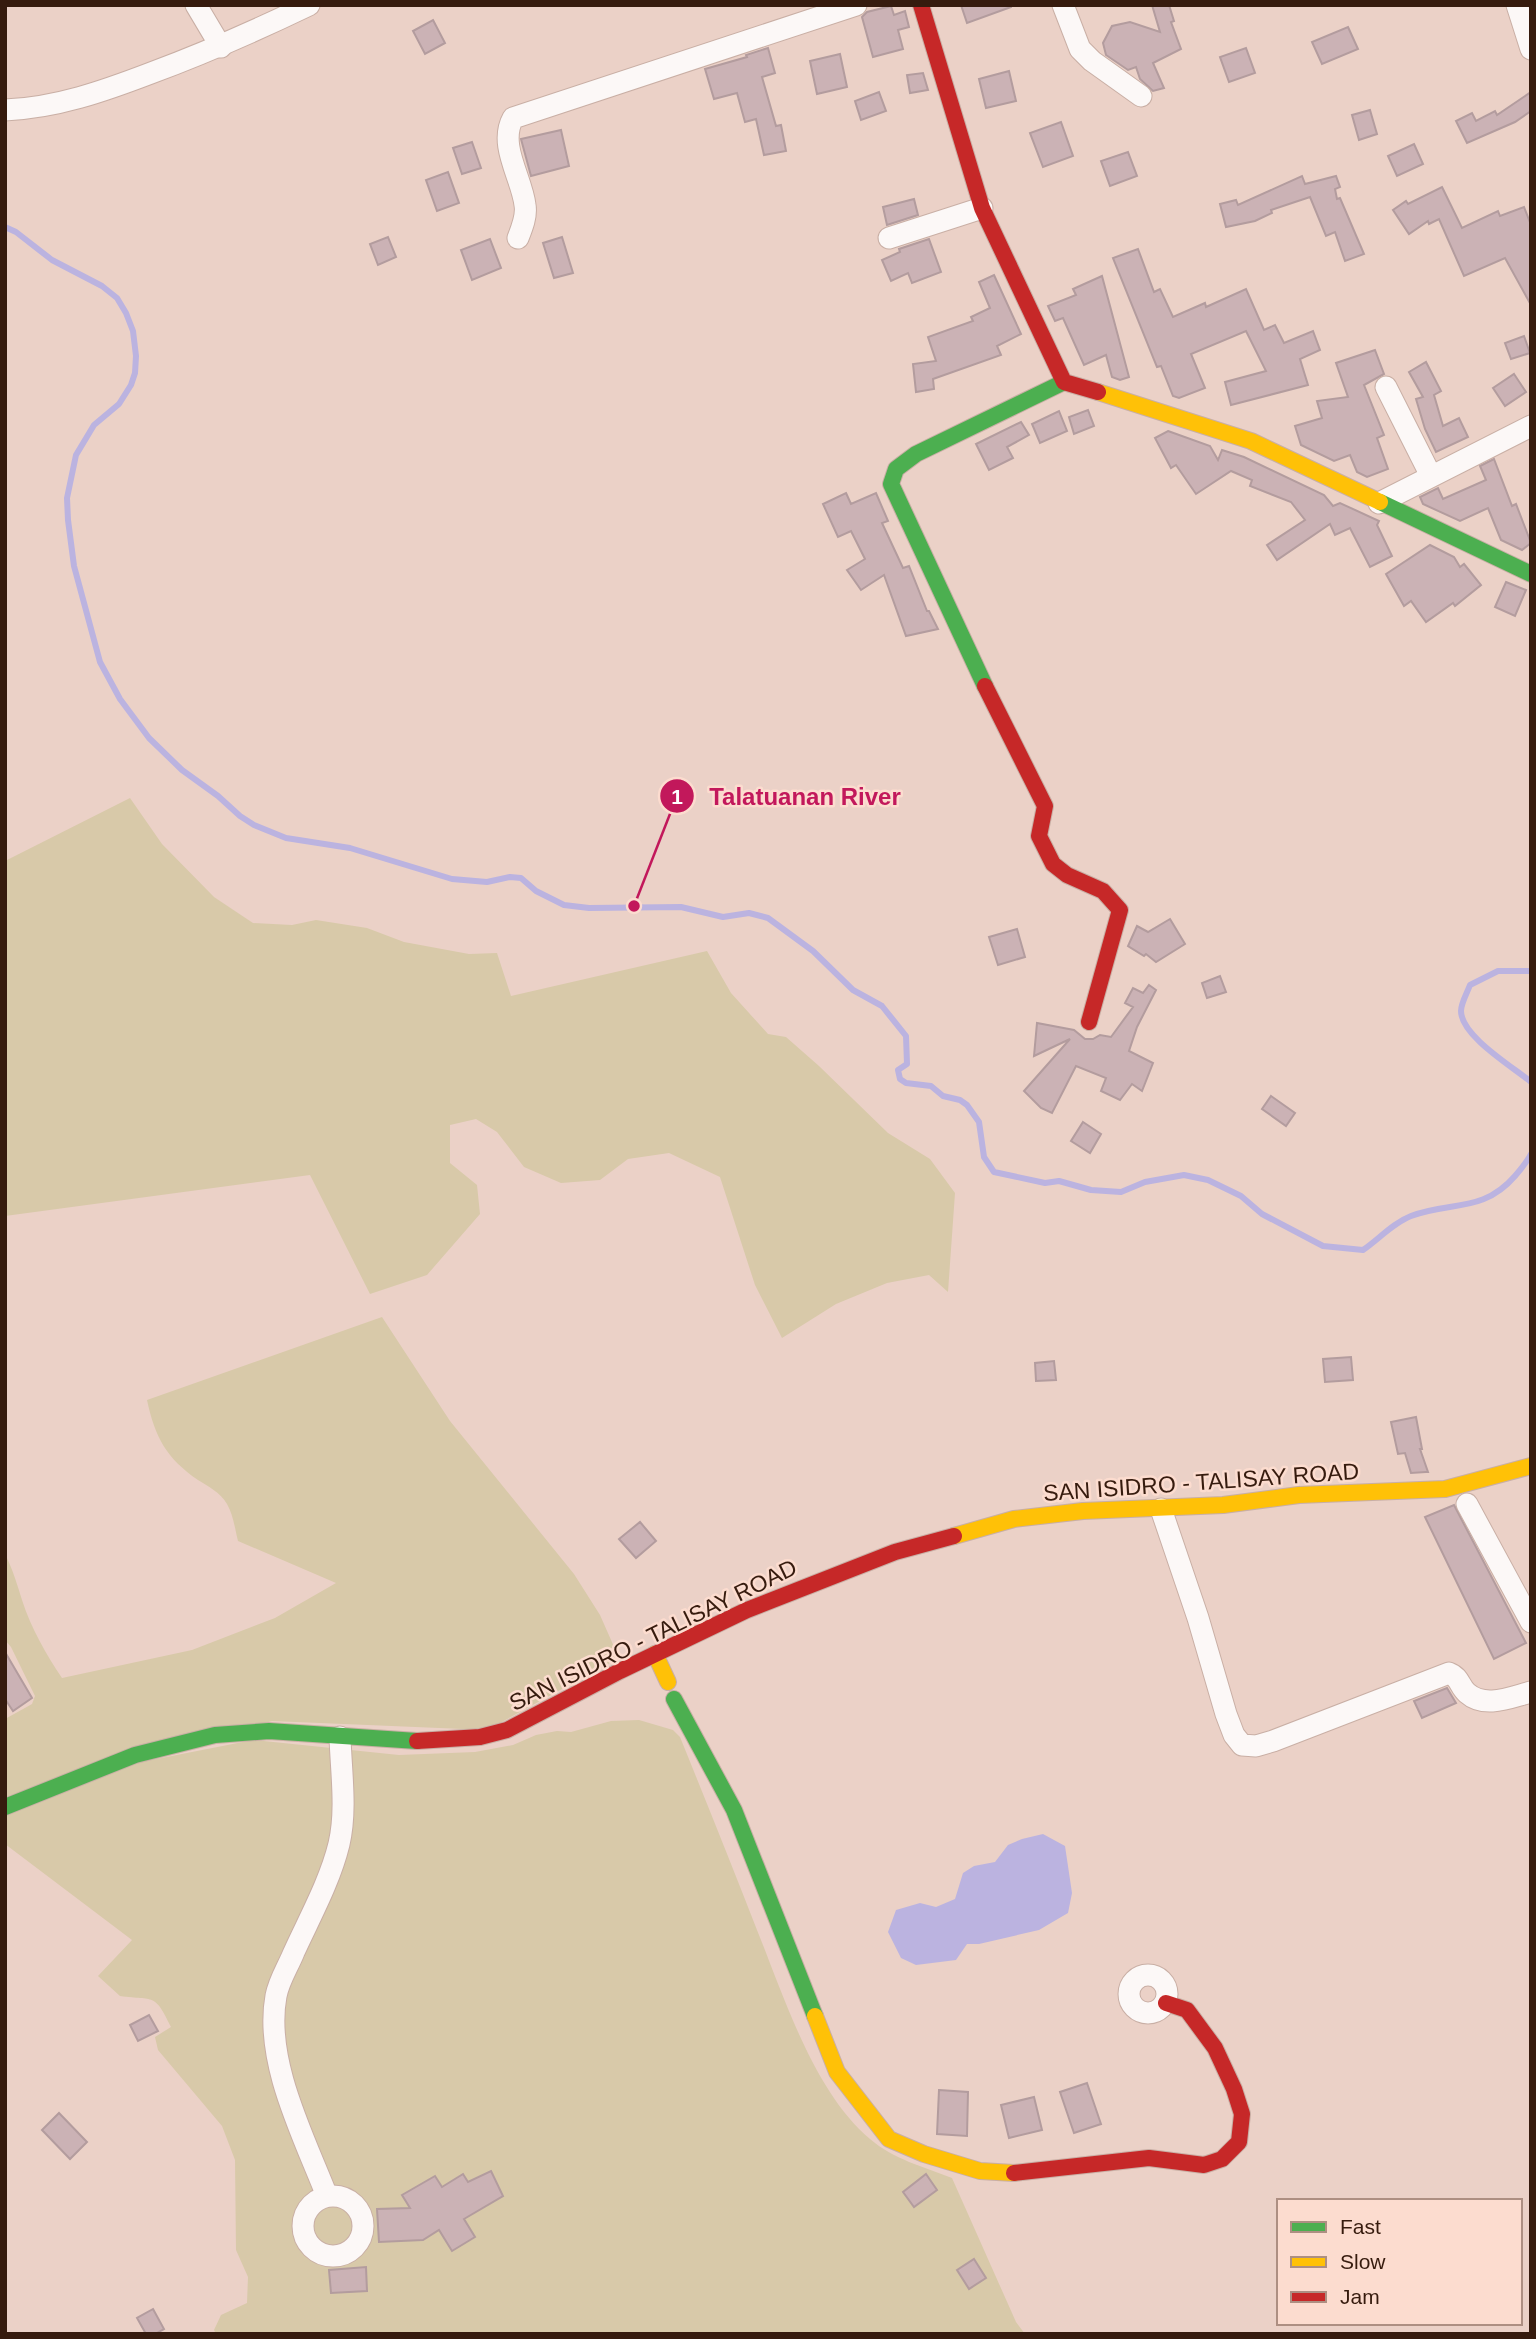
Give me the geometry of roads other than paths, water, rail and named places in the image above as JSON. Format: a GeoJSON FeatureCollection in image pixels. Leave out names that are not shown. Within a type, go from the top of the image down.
{"type":"FeatureCollection","features":[{"type":"Feature","properties":{"kind":"street"},"geometry":{"type":"LineString","coordinates":[[196,5],[221,47]]}},
{"type":"Feature","properties":{"kind":"street"},"geometry":{"type":"LineString","coordinates":[[5,110],[20,110],[81,97],[221,47],[309,5]]}},
{"type":"Feature","properties":{"kind":"street"},"geometry":{"type":"LineString","coordinates":[[518,238],[526,207],[507,139],[513,118],[834,9],[856,5]]}},
{"type":"Feature","properties":{"kind":"street"},"geometry":{"type":"LineString","coordinates":[[921,5],[982,208],[1063,382]]}},
{"type":"Feature","properties":{"kind":"street"},"geometry":{"type":"LineString","coordinates":[[1063,5],[1080,49],[1091,61],[1141,96]]}},
{"type":"Feature","properties":{"kind":"street"},"geometry":{"type":"LineString","coordinates":[[1517,5],[1531,49]]}},
{"type":"Feature","properties":{"kind":"street"},"geometry":{"type":"LineString","coordinates":[[889,238],[982,208]]}},
{"type":"Feature","properties":{"kind":"street"},"geometry":{"type":"LineString","coordinates":[[1089,1022],[1120,910],[1103,891],[1067,875],[1053,864],[1039,836],[1045,806],[961,638],[891,484],[896,469],[916,454],[1063,382],[1135,402],[1251,441],[1531,574]]}},
{"type":"Feature","properties":{"kind":"street"},"geometry":{"type":"LineString","coordinates":[[1386,387],[1431,476]]}},
{"type":"Feature","properties":{"kind":"street"},"geometry":{"type":"LineString","coordinates":[[1378,503],[1531,426]]}},
{"type":"Feature","properties":{"kind":"street","name":"SAN ISIDRO - TALISAY ROAD"},"geometry":{"type":"LineString","coordinates":[[5,1807],[129,1757],[195,1739],[245,1731],[422,1740],[468,1740],[488,1736],[507,1730],[655,1654],[747,1611],[895,1552],[1031,1516],[1223,1505],[1299,1494],[1366,1494],[1445,1489],[1531,1466]]}},
{"type":"Feature","properties":{"kind":"street"},"geometry":{"type":"LineString","coordinates":[[1467,1504],[1531,1622]]}},
{"type":"Feature","properties":{"kind":"street"},"geometry":{"type":"LineString","coordinates":[[1161,1508],[1198,1618],[1226,1714],[1234,1735],[1242,1745],[1256,1746],[1273,1741],[1449,1673],[1456,1676],[1465,1691],[1485,1701],[1531,1692]]}},
{"type":"Feature","properties":{"kind":"street"},"geometry":{"type":"LineString","coordinates":[[655,1654],[668,1682]]}},
{"type":"Feature","properties":{"kind":"street"},"geometry":{"type":"LineString","coordinates":[[674,1699],[734,1810],[837,2072],[889,2139],[924,2154],[980,2171],[1018,2174],[1149,2158],[1204,2165],[1222,2159],[1239,2142],[1242,2115],[1234,2089],[1215,2048],[1187,2010],[1166,2003]]}},
{"type":"Feature","properties":{"kind":"street"},"geometry":{"type":"LineString","coordinates":[[327,2196],[284,2082],[277,2047],[275,2013],[281,1979],[323,1889],[339,1843],[342,1802],[340,1737]]}},
{"type":"Feature","properties":{"kind":"waterway"},"geometry":{"type":"LineString","coordinates":[[5,227],[16,232],[52,260],[102,286],[117,298],[133,331],[136,356],[131,385],[119,404],[94,425],[76,455],[67,498],[74,566],[100,662],[120,699],[149,738],[182,770],[254,825],[286,838],[350,848],[452,879],[487,882],[510,877],[521,878],[536,891],[564,905],[589,908],[681,907],[723,917],[749,913],[768,918],[813,951],[853,990],[882,1006],[906,1036],[907,1064],[898,1070],[900,1079],[906,1083],[931,1086],[943,1096],[960,1100],[967,1105],[979,1122],[984,1157],[994,1172],[1045,1183],[1059,1181],[1091,1190],[1121,1192],[1145,1182],[1184,1175],[1208,1180],[1241,1196],[1262,1214],[1323,1246],[1363,1250],[1411,1216],[1491,1196],[1515,1176],[1531,1154]]}},
{"type":"Feature","properties":{"kind":"waterway"},"geometry":{"type":"LineString","coordinates":[[1531,971],[1498,971],[1470,985],[1461,1011],[1469,1031],[1531,1082]]}},
{"type":"Feature","properties":{"kind":"place","name":"Talatuanan River"},"geometry":{"type":"Point","coordinates":[634,906]}}]}
